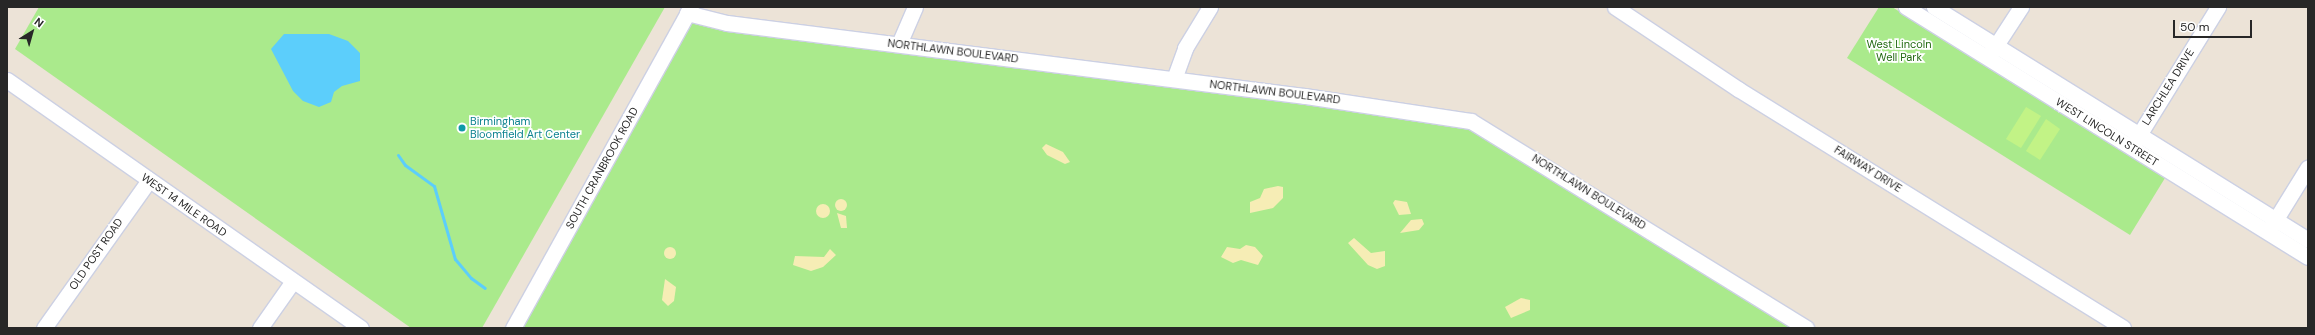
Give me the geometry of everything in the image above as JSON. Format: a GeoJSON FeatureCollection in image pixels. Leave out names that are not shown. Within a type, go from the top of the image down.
{"type":"FeatureCollection","features":[{"type":"Feature","properties":{"kind":"street"},"geometry":{"type":"LineString","coordinates":[[899,44],[915,7]]}},
{"type":"Feature","properties":{"kind":"street"},"geometry":{"type":"LineString","coordinates":[[1174,79],[1185,48],[1210,7]]}},
{"type":"Feature","properties":{"kind":"street","name":"FAIRWAY DRIVE"},"geometry":{"type":"LineString","coordinates":[[1615,7],[1738,89],[2123,328]]}},
{"type":"Feature","properties":{"kind":"street","name":"WEST LINCOLN STREET"},"geometry":{"type":"LineString","coordinates":[[1906,7],[1992,51],[2139,134],[2272,226],[2308,257]]}},
{"type":"Feature","properties":{"kind":"street","name":"WEST LINCOLN STREET"},"geometry":{"type":"LineString","coordinates":[[1934,7],[1992,51],[2131,147],[2272,226],[2308,240]]}},
{"type":"Feature","properties":{"kind":"street"},"geometry":{"type":"LineString","coordinates":[[1992,51],[2021,7]]}},
{"type":"Feature","properties":{"kind":"street","name":"LARCHLEA DRIVE"},"geometry":{"type":"LineString","coordinates":[[2131,147],[2218,7]]}},
{"type":"Feature","properties":{"kind":"street","name":"NORTHLAWN BOULEVARD"},"geometry":{"type":"LineString","coordinates":[[689,10],[727,23],[1174,79],[1471,121],[1806,328]]}},
{"type":"Feature","properties":{"kind":"street","name":"SOUTH CRANBROOK ROAD"},"geometry":{"type":"LineString","coordinates":[[513,328],[689,10]]}},
{"type":"Feature","properties":{"kind":"street","name":"WEST 14 MILE ROAD"},"geometry":{"type":"LineString","coordinates":[[7,80],[361,328]]}},
{"type":"Feature","properties":{"kind":"street"},"geometry":{"type":"LineString","coordinates":[[2272,226],[2308,166]]}},
{"type":"Feature","properties":{"kind":"street","name":"OLD POST ROAD"},"geometry":{"type":"LineString","coordinates":[[44,328],[149,180]]}},
{"type":"Feature","properties":{"kind":"street"},"geometry":{"type":"LineString","coordinates":[[260,328],[293,281]]}},
{"type":"Feature","properties":{"kind":"green space"},"geometry":{"type":"Polygon","coordinates":[[[39,7],[665,7],[482,328],[411,328],[15,49],[39,7]]]}},
{"type":"Feature","properties":{"kind":"green space","name":"West Lincoln Well Park"},"geometry":{"type":"Polygon","coordinates":[[[1879,7],[1892,7],[2165,178],[2130,235],[1847,58],[1879,7]]]}},
{"type":"Feature","properties":{"kind":"green space"},"geometry":{"type":"Polygon","coordinates":[[[693,16],[1468,116],[1813,328],[516,328],[693,16]]]}},
{"type":"Feature","properties":{"kind":"green space"},"geometry":{"type":"Polygon","coordinates":[[[2026,107],[2041,116],[2021,148],[2006,139],[2026,107]]]}},
{"type":"Feature","properties":{"kind":"green space"},"geometry":{"type":"Polygon","coordinates":[[[2046,119],[2060,129],[2040,160],[2026,151],[2046,119]]]}},
{"type":"Feature","properties":{"kind":"sand"},"geometry":{"type":"Polygon","coordinates":[[[1046,144],[1063,152],[1070,162],[1065,164],[1047,155],[1042,148],[1046,144]]]}},
{"type":"Feature","properties":{"kind":"sand"},"geometry":{"type":"Polygon","coordinates":[[[1278,186],[1283,187],[1283,198],[1273,208],[1250,213],[1250,202],[1260,198],[1264,189],[1278,186]]]}},
{"type":"Feature","properties":{"kind":"sand"},"geometry":{"type":"Polygon","coordinates":[[[841,199],[845,201],[847,205],[845,209],[841,211],[837,209],[835,205],[837,201],[841,199]]]}},
{"type":"Feature","properties":{"kind":"sand"},"geometry":{"type":"Polygon","coordinates":[[[1395,200],[1407,202],[1411,214],[1399,215],[1393,203],[1395,200]]]}},
{"type":"Feature","properties":{"kind":"sand"},"geometry":{"type":"Polygon","coordinates":[[[820,204],[826,204],[830,208],[830,214],[826,218],[820,218],[816,214],[816,208],[820,204]]]}},
{"type":"Feature","properties":{"kind":"sand"},"geometry":{"type":"Polygon","coordinates":[[[837,213],[846,216],[847,228],[841,228],[837,213]]]}},
{"type":"Feature","properties":{"kind":"sand"},"geometry":{"type":"Polygon","coordinates":[[[1422,219],[1424,224],[1419,230],[1400,233],[1411,220],[1422,219]]]}},
{"type":"Feature","properties":{"kind":"sand"},"geometry":{"type":"Polygon","coordinates":[[[1354,238],[1371,253],[1385,251],[1385,266],[1377,269],[1368,265],[1348,243],[1354,238]]]}},
{"type":"Feature","properties":{"kind":"sand"},"geometry":{"type":"Polygon","coordinates":[[[1246,245],[1255,247],[1263,256],[1258,265],[1241,260],[1233,263],[1221,257],[1227,247],[1240,249],[1246,245]]]}},
{"type":"Feature","properties":{"kind":"sand"},"geometry":{"type":"Polygon","coordinates":[[[668,247],[672,247],[676,253],[672,259],[668,259],[664,255],[664,251],[668,247]]]}},
{"type":"Feature","properties":{"kind":"sand"},"geometry":{"type":"Polygon","coordinates":[[[830,249],[836,255],[823,267],[811,271],[793,265],[795,256],[824,257],[830,249]]]}},
{"type":"Feature","properties":{"kind":"sand"},"geometry":{"type":"Polygon","coordinates":[[[665,279],[676,287],[674,301],[668,306],[662,300],[665,279]]]}},
{"type":"Feature","properties":{"kind":"sand"},"geometry":{"type":"Polygon","coordinates":[[[1521,298],[1530,300],[1530,310],[1511,318],[1505,307],[1521,298]]]}},
{"type":"Feature","properties":{"kind":"water"},"geometry":{"type":"Polygon","coordinates":[[[284,34],[329,34],[348,41],[360,53],[360,81],[342,86],[334,92],[331,102],[319,107],[303,101],[293,91],[271,49],[284,34]]]}},
{"type":"Feature","properties":{"kind":"waterway"},"geometry":{"type":"LineString","coordinates":[[398,155],[405,165],[434,186],[455,259],[471,278],[485,288]]}},
{"type":"Feature","properties":{"kind":"place","name":"Birmingham Bloomfield Art Center"},"geometry":{"type":"Point","coordinates":[462,128]}}]}
